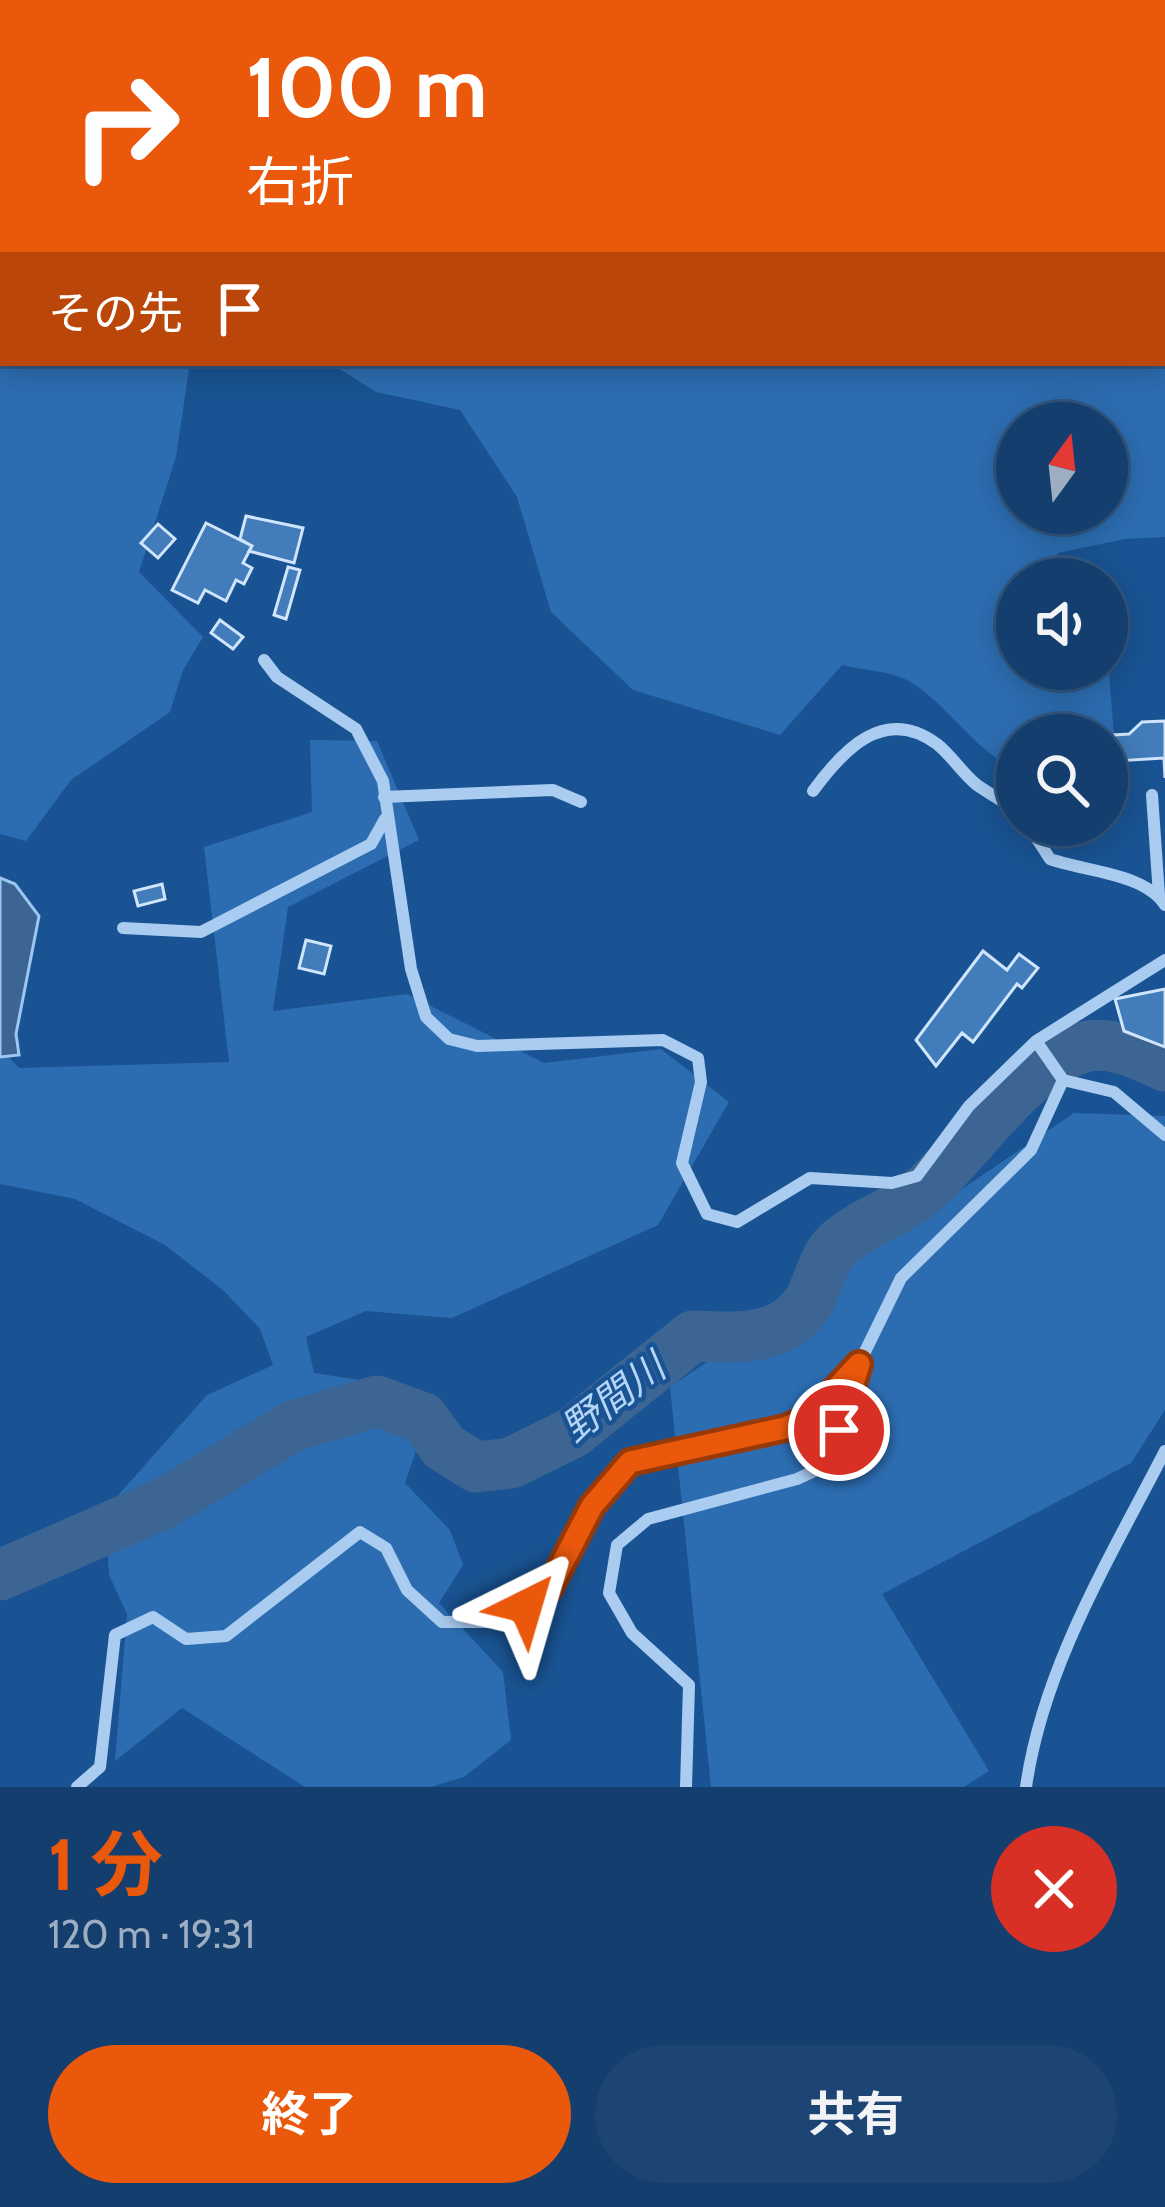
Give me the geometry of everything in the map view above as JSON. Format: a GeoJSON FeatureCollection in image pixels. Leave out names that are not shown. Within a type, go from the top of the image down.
{"type":"FeatureCollection","features":[{"type":"Feature","properties":{"kind":"street"},"geometry":{"type":"LineString","coordinates":[[264,660],[277,677],[356,729],[382,781],[411,969],[426,1017],[449,1039],[477,1046],[663,1040],[698,1058],[701,1082],[682,1163],[707,1214],[737,1222],[810,1178],[892,1183],[917,1176],[970,1106],[1036,1041],[1165,960]]}},
{"type":"Feature","properties":{"kind":"street"},"geometry":{"type":"LineString","coordinates":[[812,791],[850,745],[880,730],[899,730],[937,744],[996,797]]}},
{"type":"Feature","properties":{"kind":"street"},"geometry":{"type":"LineString","coordinates":[[384,796],[553,790],[581,802]]}},
{"type":"Feature","properties":{"kind":"street"},"geometry":{"type":"LineString","coordinates":[[1152,795],[1162,900]]}},
{"type":"Feature","properties":{"kind":"street"},"geometry":{"type":"LineString","coordinates":[[123,928],[201,932],[371,844],[387,816]]}},
{"type":"Feature","properties":{"kind":"street"},"geometry":{"type":"LineString","coordinates":[[1042,846],[1050,859],[1120,878],[1162,900]]}},
{"type":"Feature","properties":{"kind":"street"},"geometry":{"type":"LineString","coordinates":[[1036,1041],[1063,1080],[1114,1092],[1165,1135]]}},
{"type":"Feature","properties":{"kind":"street"},"geometry":{"type":"LineString","coordinates":[[686,1787],[689,1684],[632,1634],[608,1593],[616,1545],[648,1519],[797,1479],[830,1464],[859,1364],[901,1277],[1031,1150],[1063,1080]]}},
{"type":"Feature","properties":{"kind":"street"},"geometry":{"type":"LineString","coordinates":[[77,1787],[100,1767],[115,1635],[153,1617],[186,1639],[226,1636],[360,1532],[386,1548],[407,1590],[442,1622],[503,1622],[549,1589],[592,1506],[630,1462],[785,1428],[809,1418],[859,1364]]}},
{"type":"Feature","properties":{"kind":"street"},"geometry":{"type":"LineString","coordinates":[[1027,1787],[1035,1725],[1087,1603],[1165,1451]]}},
{"type":"Feature","properties":{"kind":"shaded area"},"geometry":{"type":"Polygon","coordinates":[[[0,366],[190,366],[176,457],[139,572],[203,637],[183,670],[170,712],[71,780],[26,841],[0,834],[0,366]]]}},
{"type":"Feature","properties":{"kind":"shaded area"},"geometry":{"type":"Polygon","coordinates":[[[335,366],[1165,366],[1165,537],[1125,539],[1058,553],[1056,558],[996,558],[996,690],[1110,690],[1112,714],[996,714],[996,757],[907,680],[842,665],[780,735],[633,690],[551,612],[517,497],[460,410],[376,392],[335,366]]]}},
{"type":"Feature","properties":{"kind":"shaded area"},"geometry":{"type":"Polygon","coordinates":[[[310,740],[377,741],[419,840],[288,907],[273,1011],[407,994],[544,1063],[661,1049],[729,1102],[658,1225],[452,1318],[366,1311],[306,1337],[314,1373],[392,1385],[421,1436],[405,1483],[450,1530],[463,1565],[439,1603],[503,1672],[511,1740],[464,1777],[431,1787],[305,1787],[182,1708],[115,1761],[127,1614],[109,1575],[105,1510],[207,1395],[273,1365],[260,1329],[223,1290],[165,1245],[75,1199],[0,1184],[0,1048],[19,1068],[229,1062],[204,847],[312,812],[310,740]]]}},
{"type":"Feature","properties":{"kind":"shaded area"},"geometry":{"type":"Polygon","coordinates":[[[0,878],[15,884],[39,916],[16,1034],[19,1055],[0,1057],[0,878]]]}},
{"type":"Feature","properties":{"kind":"shaded area"},"geometry":{"type":"Polygon","coordinates":[[[1074,1113],[1165,1116],[1165,1410],[1131,1463],[882,1594],[989,1771],[964,1787],[711,1787],[670,1387],[1074,1113]]]}},
{"type":"Feature","properties":{"kind":"building"},"geometry":{"type":"Polygon","coordinates":[[[246,516],[303,528],[294,563],[249,551],[252,546],[240,539],[246,516]]]}},
{"type":"Feature","properties":{"kind":"building"},"geometry":{"type":"Polygon","coordinates":[[[206,523],[252,546],[243,563],[252,568],[244,584],[236,580],[226,601],[205,590],[198,603],[172,590],[206,523]]]}},
{"type":"Feature","properties":{"kind":"building"},"geometry":{"type":"Polygon","coordinates":[[[158,524],[175,539],[158,558],[141,543],[158,524]]]}},
{"type":"Feature","properties":{"kind":"building"},"geometry":{"type":"Polygon","coordinates":[[[288,567],[300,570],[286,619],[274,615],[288,567]]]}},
{"type":"Feature","properties":{"kind":"building"},"geometry":{"type":"Polygon","coordinates":[[[220,620],[243,637],[233,649],[211,633],[220,620]]]}},
{"type":"Feature","properties":{"kind":"building"},"geometry":{"type":"Polygon","coordinates":[[[1165,721],[1165,778],[1164,758],[1128,760],[1128,734],[1142,722],[1165,721]]]}},
{"type":"Feature","properties":{"kind":"building"},"geometry":{"type":"Polygon","coordinates":[[[162,884],[165,899],[138,906],[134,891],[162,884]]]}},
{"type":"Feature","properties":{"kind":"building"},"geometry":{"type":"Polygon","coordinates":[[[306,940],[331,946],[324,974],[299,968],[306,940]]]}},
{"type":"Feature","properties":{"kind":"building"},"geometry":{"type":"Polygon","coordinates":[[[983,951],[1007,970],[1019,954],[1038,968],[1022,988],[1017,984],[973,1042],[962,1033],[936,1066],[916,1040],[983,951]]]}},
{"type":"Feature","properties":{"kind":"building"},"geometry":{"type":"Polygon","coordinates":[[[1165,989],[1165,1047],[1124,1031],[1115,999],[1165,989]]]}},
{"type":"Feature","properties":{"kind":"waterway","name":"野間川"},"geometry":{"type":"LineString","coordinates":[[0,1575],[163,1504],[293,1426],[377,1401],[423,1418],[444,1447],[476,1467],[511,1463],[572,1433],[693,1336],[762,1334],[791,1321],[813,1293],[838,1244],[923,1191],[1016,1093],[1056,1060],[1100,1045],[1165,1066]]}},
{"type":"Feature","properties":{"kind":"route"},"geometry":{"type":"LineString","coordinates":[[526,1606],[549,1589],[592,1506],[630,1462],[785,1428],[809,1418],[859,1364],[839,1430]]}}]}
